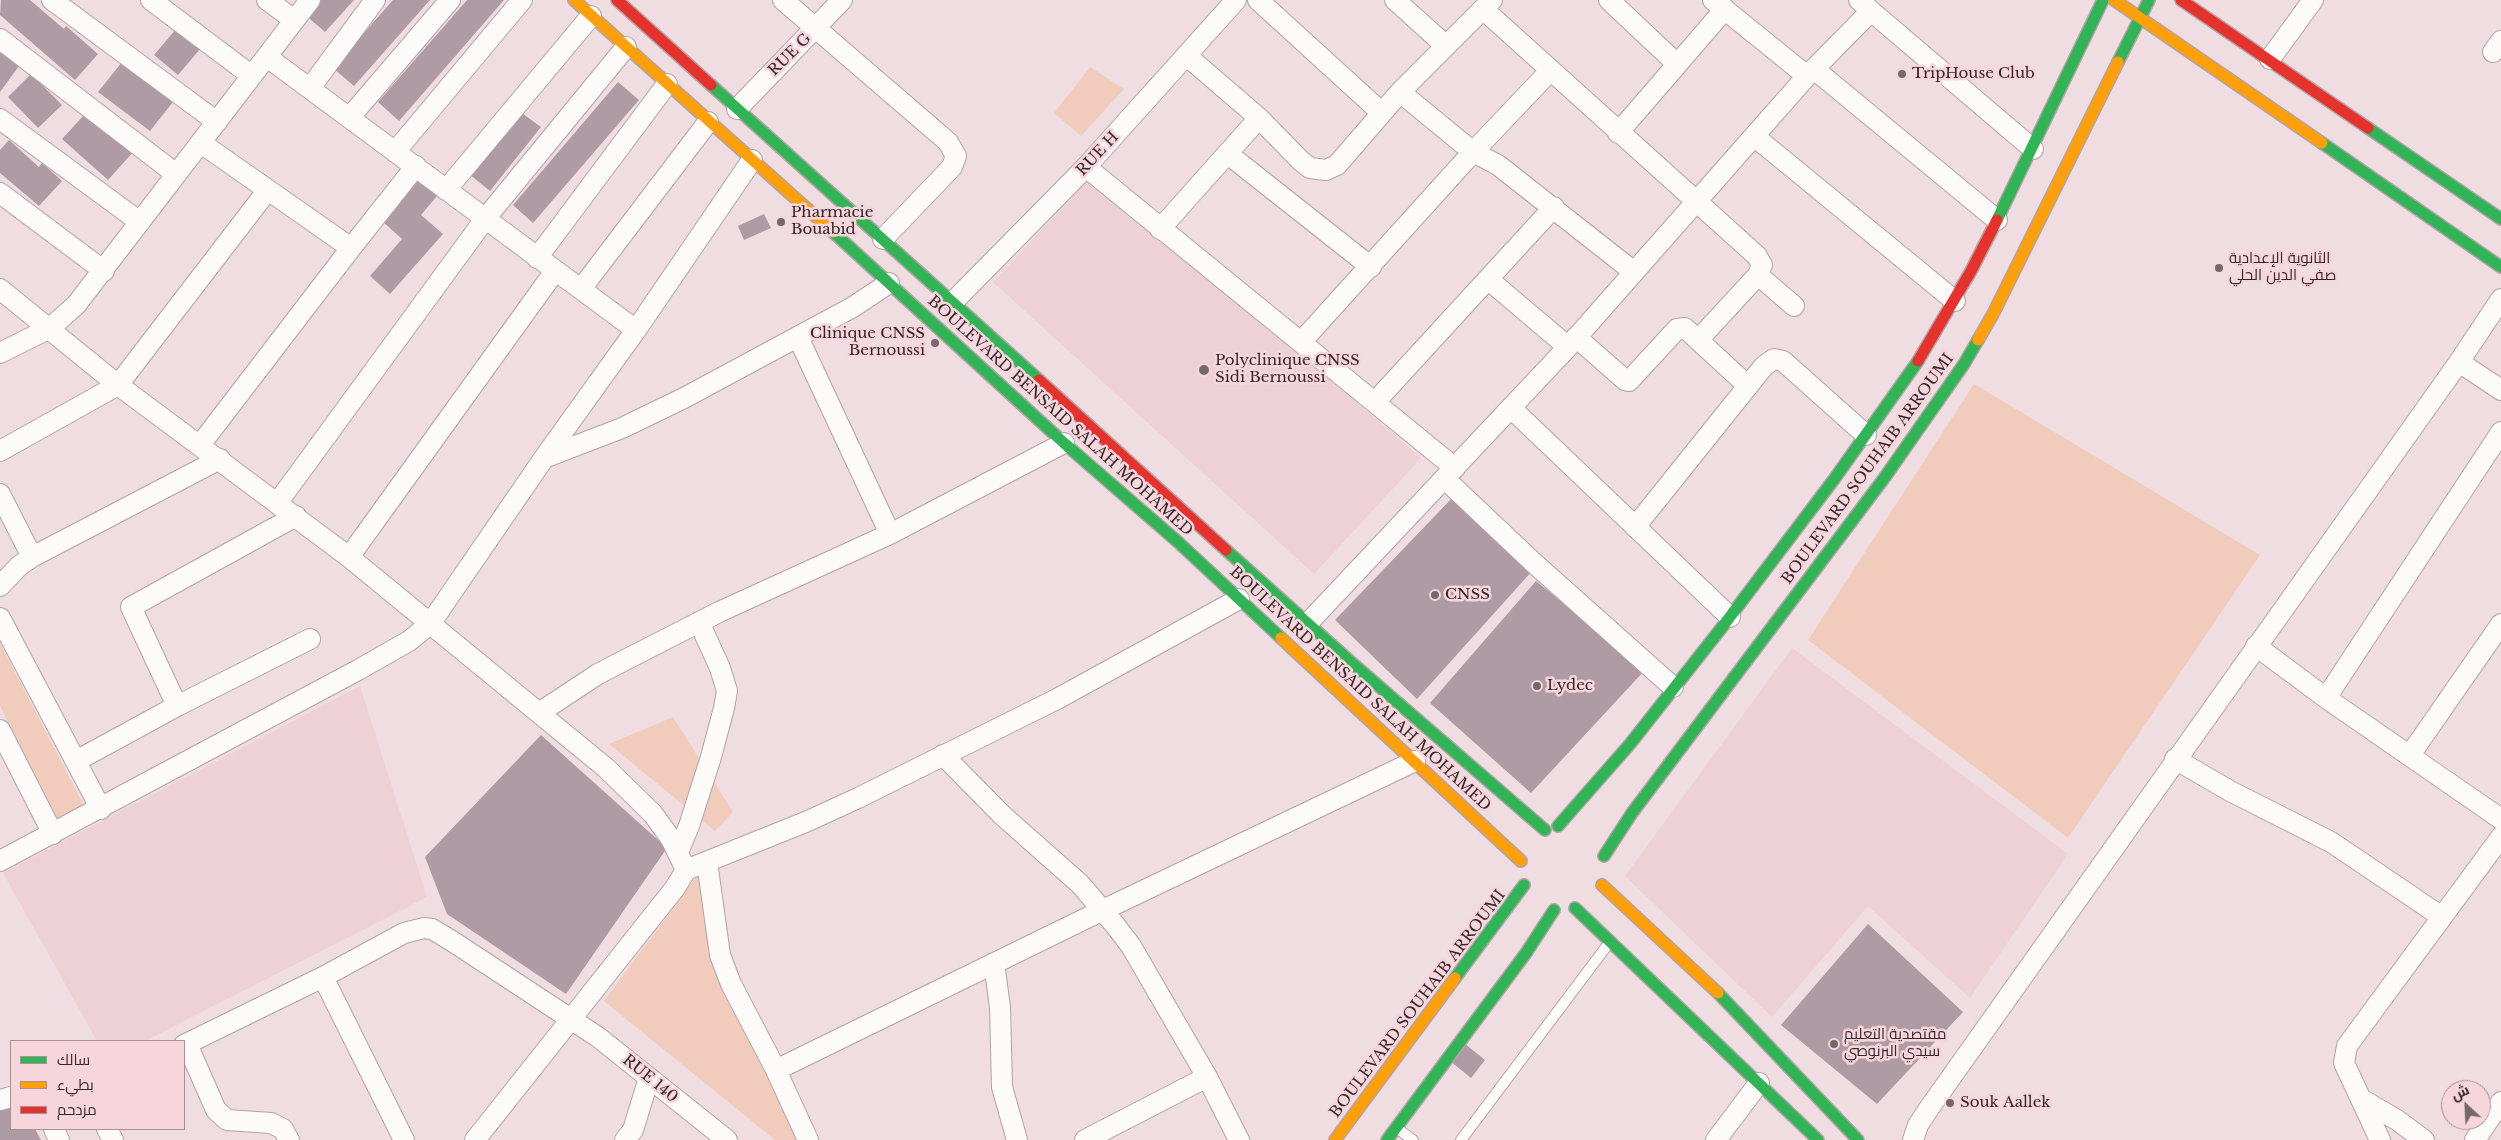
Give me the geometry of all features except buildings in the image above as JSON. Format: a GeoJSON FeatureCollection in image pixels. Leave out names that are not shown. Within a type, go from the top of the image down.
{"type":"FeatureCollection","features":[{"type":"Feature","properties":{"kind":"street"},"geometry":{"type":"LineString","coordinates":[[151,0],[252,76]]}},
{"type":"Feature","properties":{"kind":"street"},"geometry":{"type":"LineString","coordinates":[[267,0],[294,20]]}},
{"type":"Feature","properties":{"kind":"street"},"geometry":{"type":"LineString","coordinates":[[0,353],[50,328],[76,305],[104,271],[310,0]]}},
{"type":"Feature","properties":{"kind":"street"},"geometry":{"type":"LineString","coordinates":[[310,88],[375,0]]}},
{"type":"Feature","properties":{"kind":"street"},"geometry":{"type":"LineString","coordinates":[[350,117],[450,0]]}},
{"type":"Feature","properties":{"kind":"street"},"geometry":{"type":"LineString","coordinates":[[395,152],[522,0]]}},
{"type":"Feature","properties":{"kind":"street","name":"BOULEVARD BENSAID SALAH MOHAMED"},"geometry":{"type":"LineString","coordinates":[[574,0],[1064,443],[1178,542],[1521,861]]}},
{"type":"Feature","properties":{"kind":"street","name":"BOULEVARD BENSAID SALAH MOHAMED"},"geometry":{"type":"LineString","coordinates":[[617,0],[1352,662],[1546,830]]}},
{"type":"Feature","properties":{"kind":"street"},"geometry":{"type":"LineString","coordinates":[[784,0],[948,142],[956,156],[956,162],[952,167],[883,239]]}},
{"type":"Feature","properties":{"kind":"street","name":"RUE G"},"geometry":{"type":"LineString","coordinates":[[737,109],[842,0]]}},
{"type":"Feature","properties":{"kind":"street","name":"RUE H"},"geometry":{"type":"LineString","coordinates":[[954,302],[1086,167],[1236,0]]}},
{"type":"Feature","properties":{"kind":"street"},"geometry":{"type":"LineString","coordinates":[[1258,0],[1382,113]]}},
{"type":"Feature","properties":{"kind":"street"},"geometry":{"type":"LineString","coordinates":[[1396,0],[1446,45]]}},
{"type":"Feature","properties":{"kind":"street"},"geometry":{"type":"LineString","coordinates":[[1609,0],[1677,64]]}},
{"type":"Feature","properties":{"kind":"street","name":"BOULEVARD SOUHAIB ARROUMI"},"geometry":{"type":"LineString","coordinates":[[1558,826],[1624,751],[1730,617],[1866,435],[1925,351],[1997,220],[2033,149],[2103,0]]}},
{"type":"Feature","properties":{"kind":"street"},"geometry":{"type":"LineString","coordinates":[[2114,0],[2501,267]]}},
{"type":"Feature","properties":{"kind":"street","name":"BOULEVARD SOUHAIB ARROUMI"},"geometry":{"type":"LineString","coordinates":[[1576,908],[1591,899],[1603,866],[1632,813],[1885,477],[1964,364],[1997,305],[2149,0]]}},
{"type":"Feature","properties":{"kind":"street"},"geometry":{"type":"LineString","coordinates":[[2181,0],[2270,59],[2501,219]]}},
{"type":"Feature","properties":{"kind":"street"},"geometry":{"type":"LineString","coordinates":[[2270,59],[2313,0]]}},
{"type":"Feature","properties":{"kind":"street"},"geometry":{"type":"LineString","coordinates":[[58,2],[217,122]]}},
{"type":"Feature","properties":{"kind":"street"},"geometry":{"type":"LineString","coordinates":[[1187,56],[1259,118],[1301,161],[1310,168],[1326,170],[1337,164],[1400,92],[1488,5],[1550,71],[1757,256],[1762,265],[1758,275],[1699,339]]}},
{"type":"Feature","properties":{"kind":"street"},"geometry":{"type":"LineString","coordinates":[[1618,133],[1677,64],[1719,5],[1810,73],[1997,220]]}},
{"type":"Feature","properties":{"kind":"street"},"geometry":{"type":"LineString","coordinates":[[1309,622],[1572,342],[1810,73],[1865,5],[2033,149]]}},
{"type":"Feature","properties":{"kind":"street"},"geometry":{"type":"LineString","coordinates":[[446,190],[591,16]]}},
{"type":"Feature","properties":{"kind":"street"},"geometry":{"type":"LineString","coordinates":[[0,39],[176,174]]}},
{"type":"Feature","properties":{"kind":"street"},"geometry":{"type":"LineString","coordinates":[[278,502],[485,220],[626,47]]}},
{"type":"Feature","properties":{"kind":"street"},"geometry":{"type":"LineString","coordinates":[[267,57],[636,330]]}},
{"type":"Feature","properties":{"kind":"street"},"geometry":{"type":"LineString","coordinates":[[1302,341],[1371,267],[1473,152],[1550,71]]}},
{"type":"Feature","properties":{"kind":"street"},"geometry":{"type":"LineString","coordinates":[[537,258],[667,84]]}},
{"type":"Feature","properties":{"kind":"street"},"geometry":{"type":"LineString","coordinates":[[1400,92],[1473,152],[1498,165],[1554,207],[1634,272]]}},
{"type":"Feature","properties":{"kind":"street"},"geometry":{"type":"LineString","coordinates":[[1160,229],[1259,118]]}},
{"type":"Feature","properties":{"kind":"street"},"geometry":{"type":"LineString","coordinates":[[0,119],[140,222]]}},
{"type":"Feature","properties":{"kind":"street"},"geometry":{"type":"LineString","coordinates":[[581,289],[708,122]]}},
{"type":"Feature","properties":{"kind":"street"},"geometry":{"type":"LineString","coordinates":[[1754,136],[1954,301]]}},
{"type":"Feature","properties":{"kind":"street"},"geometry":{"type":"LineString","coordinates":[[201,143],[351,248]]}},
{"type":"Feature","properties":{"kind":"street"},"geometry":{"type":"LineString","coordinates":[[1228,154],[1371,267]]}},
{"type":"Feature","properties":{"kind":"street"},"geometry":{"type":"LineString","coordinates":[[0,861],[101,809],[394,650],[430,624],[544,458],[636,330],[752,160]]}},
{"type":"Feature","properties":{"kind":"street"},"geometry":{"type":"LineString","coordinates":[[200,445],[416,166]]}},
{"type":"Feature","properties":{"kind":"street"},"geometry":{"type":"LineString","coordinates":[[1086,167],[1375,402],[1450,474],[1535,564],[1673,687]]}},
{"type":"Feature","properties":{"kind":"street"},"geometry":{"type":"LineString","coordinates":[[0,451],[118,385],[267,191]]}},
{"type":"Feature","properties":{"kind":"street"},"geometry":{"type":"LineString","coordinates":[[0,193],[104,271]]}},
{"type":"Feature","properties":{"kind":"street"},"geometry":{"type":"LineString","coordinates":[[1375,402],[1554,207]]}},
{"type":"Feature","properties":{"kind":"street"},"geometry":{"type":"LineString","coordinates":[[2501,251],[2501,267]]}},
{"type":"Feature","properties":{"kind":"street"},"geometry":{"type":"LineString","coordinates":[[349,557],[555,270]]}},
{"type":"Feature","properties":{"kind":"street"},"geometry":{"type":"LineString","coordinates":[[1758,275],[1794,306]]}},
{"type":"Feature","properties":{"kind":"street"},"geometry":{"type":"LineString","coordinates":[[1489,280],[1624,380],[1629,381],[1677,329],[1685,328],[1748,386]]}},
{"type":"Feature","properties":{"kind":"street"},"geometry":{"type":"LineString","coordinates":[[544,458],[622,428],[684,398],[853,307],[889,283]]}},
{"type":"Feature","properties":{"kind":"street"},"geometry":{"type":"LineString","coordinates":[[0,289],[118,385],[278,502],[349,557],[606,768],[653,814],[682,861]]}},
{"type":"Feature","properties":{"kind":"street"},"geometry":{"type":"LineString","coordinates":[[1896,1140],[1915,1132],[2175,759],[2459,362],[2501,299]]}},
{"type":"Feature","properties":{"kind":"street"},"geometry":{"type":"LineString","coordinates":[[798,337],[890,534]]}},
{"type":"Feature","properties":{"kind":"street"},"geometry":{"type":"LineString","coordinates":[[1634,527],[1764,366],[1774,359],[1783,362],[1866,435]]}},
{"type":"Feature","properties":{"kind":"street"},"geometry":{"type":"LineString","coordinates":[[2459,362],[2501,390]]}},
{"type":"Feature","properties":{"kind":"street"},"geometry":{"type":"LineString","coordinates":[[1511,408],[1730,617]]}},
{"type":"Feature","properties":{"kind":"street"},"geometry":{"type":"LineString","coordinates":[[2326,698],[2501,432]]}},
{"type":"Feature","properties":{"kind":"street"},"geometry":{"type":"LineString","coordinates":[[539,713],[598,674],[699,622],[890,534],[1064,443]]}},
{"type":"Feature","properties":{"kind":"street"},"geometry":{"type":"LineString","coordinates":[[0,586],[19,566],[32,558],[220,460]]}},
{"type":"Feature","properties":{"kind":"street"},"geometry":{"type":"LineString","coordinates":[[0,494],[32,558]]}},
{"type":"Feature","properties":{"kind":"street"},"geometry":{"type":"LineString","coordinates":[[177,706],[131,607],[296,516]]}},
{"type":"Feature","properties":{"kind":"street"},"geometry":{"type":"LineString","coordinates":[[682,861],[707,862],[808,821],[1057,699],[1239,600]]}},
{"type":"Feature","properties":{"kind":"street"},"geometry":{"type":"LineString","coordinates":[[0,618],[101,809]]}},
{"type":"Feature","properties":{"kind":"street"},"geometry":{"type":"LineString","coordinates":[[473,1138],[658,912],[682,861],[689,826],[711,757],[727,691],[720,668],[699,622]]}},
{"type":"Feature","properties":{"kind":"street"},"geometry":{"type":"LineString","coordinates":[[2410,755],[2501,624]]}},
{"type":"Feature","properties":{"kind":"street"},"geometry":{"type":"LineString","coordinates":[[76,761],[177,706],[310,639]]}},
{"type":"Feature","properties":{"kind":"street"},"geometry":{"type":"LineString","coordinates":[[2256,646],[2326,698],[2501,819]]}},
{"type":"Feature","properties":{"kind":"street"},"geometry":{"type":"LineString","coordinates":[[0,730],[53,834]]}},
{"type":"Feature","properties":{"kind":"street"},"geometry":{"type":"LineString","coordinates":[[943,755],[1002,815],[1080,884],[1131,946],[1208,1077],[1239,1140]]}},
{"type":"Feature","properties":{"kind":"street"},"geometry":{"type":"LineString","coordinates":[[2175,759],[2230,791],[2330,842],[2442,917]]}},
{"type":"Feature","properties":{"kind":"street"},"geometry":{"type":"LineString","coordinates":[[776,1070],[1103,910],[1415,761]]}},
{"type":"Feature","properties":{"kind":"street"},"geometry":{"type":"LineString","coordinates":[[1534,838],[1546,830],[1558,826],[1573,827]]}},
{"type":"Feature","properties":{"kind":"street"},"geometry":{"type":"LineString","coordinates":[[2380,1140],[2344,1064],[2347,1046],[2501,837]]}},
{"type":"Feature","properties":{"kind":"street"},"geometry":{"type":"LineString","coordinates":[[1526,848],[1521,861],[1521,873],[1524,885],[1531,896]]}},
{"type":"Feature","properties":{"kind":"street"},"geometry":{"type":"LineString","coordinates":[[707,862],[720,955],[731,984],[776,1070],[808,1140]]}},
{"type":"Feature","properties":{"kind":"street"},"geometry":{"type":"LineString","coordinates":[[1603,866],[1858,1140]]}},
{"type":"Feature","properties":{"kind":"street","name":"BOULEVARD SOUHAIB ARROUMI"},"geometry":{"type":"LineString","coordinates":[[1335,1140],[1524,885]]}},
{"type":"Feature","properties":{"kind":"street"},"geometry":{"type":"LineString","coordinates":[[1542,905],[1554,910],[1576,908],[1818,1140]]}},
{"type":"Feature","properties":{"kind":"street"},"geometry":{"type":"LineString","coordinates":[[1387,1140],[1526,953],[1554,910]]}},
{"type":"Feature","properties":{"kind":"street","name":"RUE 140"},"geometry":{"type":"LineString","coordinates":[[185,1045],[323,977],[404,933],[424,928],[432,930],[452,941],[572,1019],[650,1078],[718,1138]]}},
{"type":"Feature","properties":{"kind":"street"},"geometry":{"type":"LineString","coordinates":[[994,963],[1000,1007],[1002,1087],[1017,1140]]}},
{"type":"Feature","properties":{"kind":"street"},"geometry":{"type":"LineString","coordinates":[[323,977],[404,1140]]}},
{"type":"Feature","properties":{"kind":"street"},"geometry":{"type":"LineString","coordinates":[[185,1045],[216,1110],[227,1120],[271,1123],[283,1130],[289,1140]]}},
{"type":"Feature","properties":{"kind":"street"},"geometry":{"type":"LineString","coordinates":[[1098,1137],[1208,1077]]}},
{"type":"Feature","properties":{"kind":"street"},"geometry":{"type":"LineString","coordinates":[[625,1140],[633,1130],[650,1078]]}},
{"type":"Feature","properties":{"kind":"street"},"geometry":{"type":"LineString","coordinates":[[1716,1140],[1758,1082]]}},
{"type":"Feature","properties":{"kind":"street"},"geometry":{"type":"LineString","coordinates":[[2361,1099],[2397,1120],[2424,1140]]}},
{"type":"Feature","properties":{"kind":"street"},"geometry":{"type":"LineString","coordinates":[[2475,1140],[2501,1102]]}},
{"type":"Feature","properties":{"kind":"lane"},"geometry":{"type":"LineString","coordinates":[[1461,1140],[1610,941]]}},
{"type":"Feature","properties":{"kind":"lane"},"geometry":{"type":"LineString","coordinates":[[1396,1128],[1413,1140]]}},
{"type":"Feature","properties":{"kind":"shaded area"},"geometry":{"type":"Polygon","coordinates":[[[1090,67],[1124,89],[1081,136],[1054,113],[1090,67]]]}},
{"type":"Feature","properties":{"kind":"shaded area","name":"Polyclinique ِCNSS Sidi Bernoussi"},"geometry":{"type":"Polygon","coordinates":[[[1092,176],[1421,458],[1314,574],[993,282],[1092,176]]]}},
{"type":"Feature","properties":{"kind":"shaded area"},"geometry":{"type":"Polygon","coordinates":[[[1974,384],[2260,555],[2068,838],[1808,640],[1974,384]]]}},
{"type":"Feature","properties":{"kind":"shaded area"},"geometry":{"type":"Polygon","coordinates":[[[0,643],[84,806],[57,819],[0,706],[0,643]]]}},
{"type":"Feature","properties":{"kind":"shaded area"},"geometry":{"type":"Polygon","coordinates":[[[1792,648],[2068,854],[1970,998],[1868,906],[1772,1017],[1625,876],[1792,648]]]}},
{"type":"Feature","properties":{"kind":"shaded area"},"geometry":{"type":"Polygon","coordinates":[[[360,686],[427,897],[147,1040],[96,1040],[3,873],[360,686]]]}},
{"type":"Feature","properties":{"kind":"shaded area"},"geometry":{"type":"Polygon","coordinates":[[[673,717],[733,812],[715,831],[609,744],[673,717]]]}},
{"type":"Feature","properties":{"kind":"shaded area"},"geometry":{"type":"Polygon","coordinates":[[[700,872],[713,958],[802,1140],[775,1140],[604,1001],[700,872]]]}},
{"type":"Feature","properties":{"kind":"traffic: fast"},"geometry":{"type":"LineString","coordinates":[[1997,220],[2103,0]]}},
{"type":"Feature","properties":{"kind":"traffic: fast"},"geometry":{"type":"LineString","coordinates":[[2118,62],[2149,0]]}},
{"type":"Feature","properties":{"kind":"traffic: fast"},"geometry":{"type":"LineString","coordinates":[[711,85],[1039,380]]}},
{"type":"Feature","properties":{"kind":"traffic: fast"},"geometry":{"type":"LineString","coordinates":[[2368,128],[2501,219]]}},
{"type":"Feature","properties":{"kind":"traffic: fast"},"geometry":{"type":"LineString","coordinates":[[2322,143],[2501,267]]}},
{"type":"Feature","properties":{"kind":"traffic: fast"},"geometry":{"type":"LineString","coordinates":[[833,232],[1064,443],[1178,542],[1281,638]]}},
{"type":"Feature","properties":{"kind":"traffic: fast"},"geometry":{"type":"LineString","coordinates":[[1604,856],[1632,813],[1885,477],[1964,364],[1978,340]]}},
{"type":"Feature","properties":{"kind":"traffic: fast"},"geometry":{"type":"LineString","coordinates":[[1558,826],[1630,744],[1723,626],[1835,478],[1918,361]]}},
{"type":"Feature","properties":{"kind":"traffic: fast"},"geometry":{"type":"LineString","coordinates":[[1226,550],[1352,663],[1545,830]]}},
{"type":"Feature","properties":{"kind":"traffic: fast"},"geometry":{"type":"LineString","coordinates":[[1455,978],[1524,885]]}},
{"type":"Feature","properties":{"kind":"traffic: fast"},"geometry":{"type":"LineString","coordinates":[[1575,908],[1818,1140]]}},
{"type":"Feature","properties":{"kind":"traffic: fast"},"geometry":{"type":"LineString","coordinates":[[1387,1140],[1526,953],[1554,910]]}},
{"type":"Feature","properties":{"kind":"traffic: fast"},"geometry":{"type":"LineString","coordinates":[[1718,993],[1858,1140]]}},
{"type":"Feature","properties":{"kind":"traffic: slow"},"geometry":{"type":"LineString","coordinates":[[574,0],[833,232]]}},
{"type":"Feature","properties":{"kind":"traffic: slow"},"geometry":{"type":"LineString","coordinates":[[2114,0],[2322,143]]}},
{"type":"Feature","properties":{"kind":"traffic: slow"},"geometry":{"type":"LineString","coordinates":[[1978,340],[1993,314],[2118,62]]}},
{"type":"Feature","properties":{"kind":"traffic: slow"},"geometry":{"type":"LineString","coordinates":[[1281,638],[1521,861]]}},
{"type":"Feature","properties":{"kind":"traffic: slow"},"geometry":{"type":"LineString","coordinates":[[1602,885],[1718,993]]}},
{"type":"Feature","properties":{"kind":"traffic: slow"},"geometry":{"type":"LineString","coordinates":[[1335,1140],[1455,978]]}},
{"type":"Feature","properties":{"kind":"traffic: jam"},"geometry":{"type":"LineString","coordinates":[[617,0],[711,85]]}},
{"type":"Feature","properties":{"kind":"traffic: jam"},"geometry":{"type":"LineString","coordinates":[[2181,0],[2368,128]]}},
{"type":"Feature","properties":{"kind":"traffic: jam"},"geometry":{"type":"LineString","coordinates":[[1918,361],[1971,271],[1997,220]]}},
{"type":"Feature","properties":{"kind":"traffic: jam"},"geometry":{"type":"LineString","coordinates":[[1039,380],[1226,550]]}},
{"type":"Feature","properties":{"kind":"place","name":"TripHouse Club"},"geometry":{"type":"Point","coordinates":[1902,74]}},
{"type":"Feature","properties":{"kind":"place","name":"Pharmacie Bouabid"},"geometry":{"type":"Point","coordinates":[781,222]}},
{"type":"Feature","properties":{"kind":"place","name":"الثانوية الإعدادية صفي الدين الحلي"},"geometry":{"type":"Point","coordinates":[2219,268]}},
{"type":"Feature","properties":{"kind":"place","name":"Clinique CNSS Bernoussi"},"geometry":{"type":"Point","coordinates":[935,343]}},
{"type":"Feature","properties":{"kind":"place","name":"Polyclinique ِCNSS Sidi Bernoussi"},"geometry":{"type":"Point","coordinates":[1204,370]}},
{"type":"Feature","properties":{"kind":"place","name":"CNSS"},"geometry":{"type":"Point","coordinates":[1435,595]}},
{"type":"Feature","properties":{"kind":"place","name":"Lydec"},"geometry":{"type":"Point","coordinates":[1537,686]}},
{"type":"Feature","properties":{"kind":"place","name":"مقتصدية التعليم سيدي البرنوصي"},"geometry":{"type":"Point","coordinates":[1834,1044]}},
{"type":"Feature","properties":{"kind":"place","name":"Souk Aallek"},"geometry":{"type":"Point","coordinates":[1950,1103]}}]}
